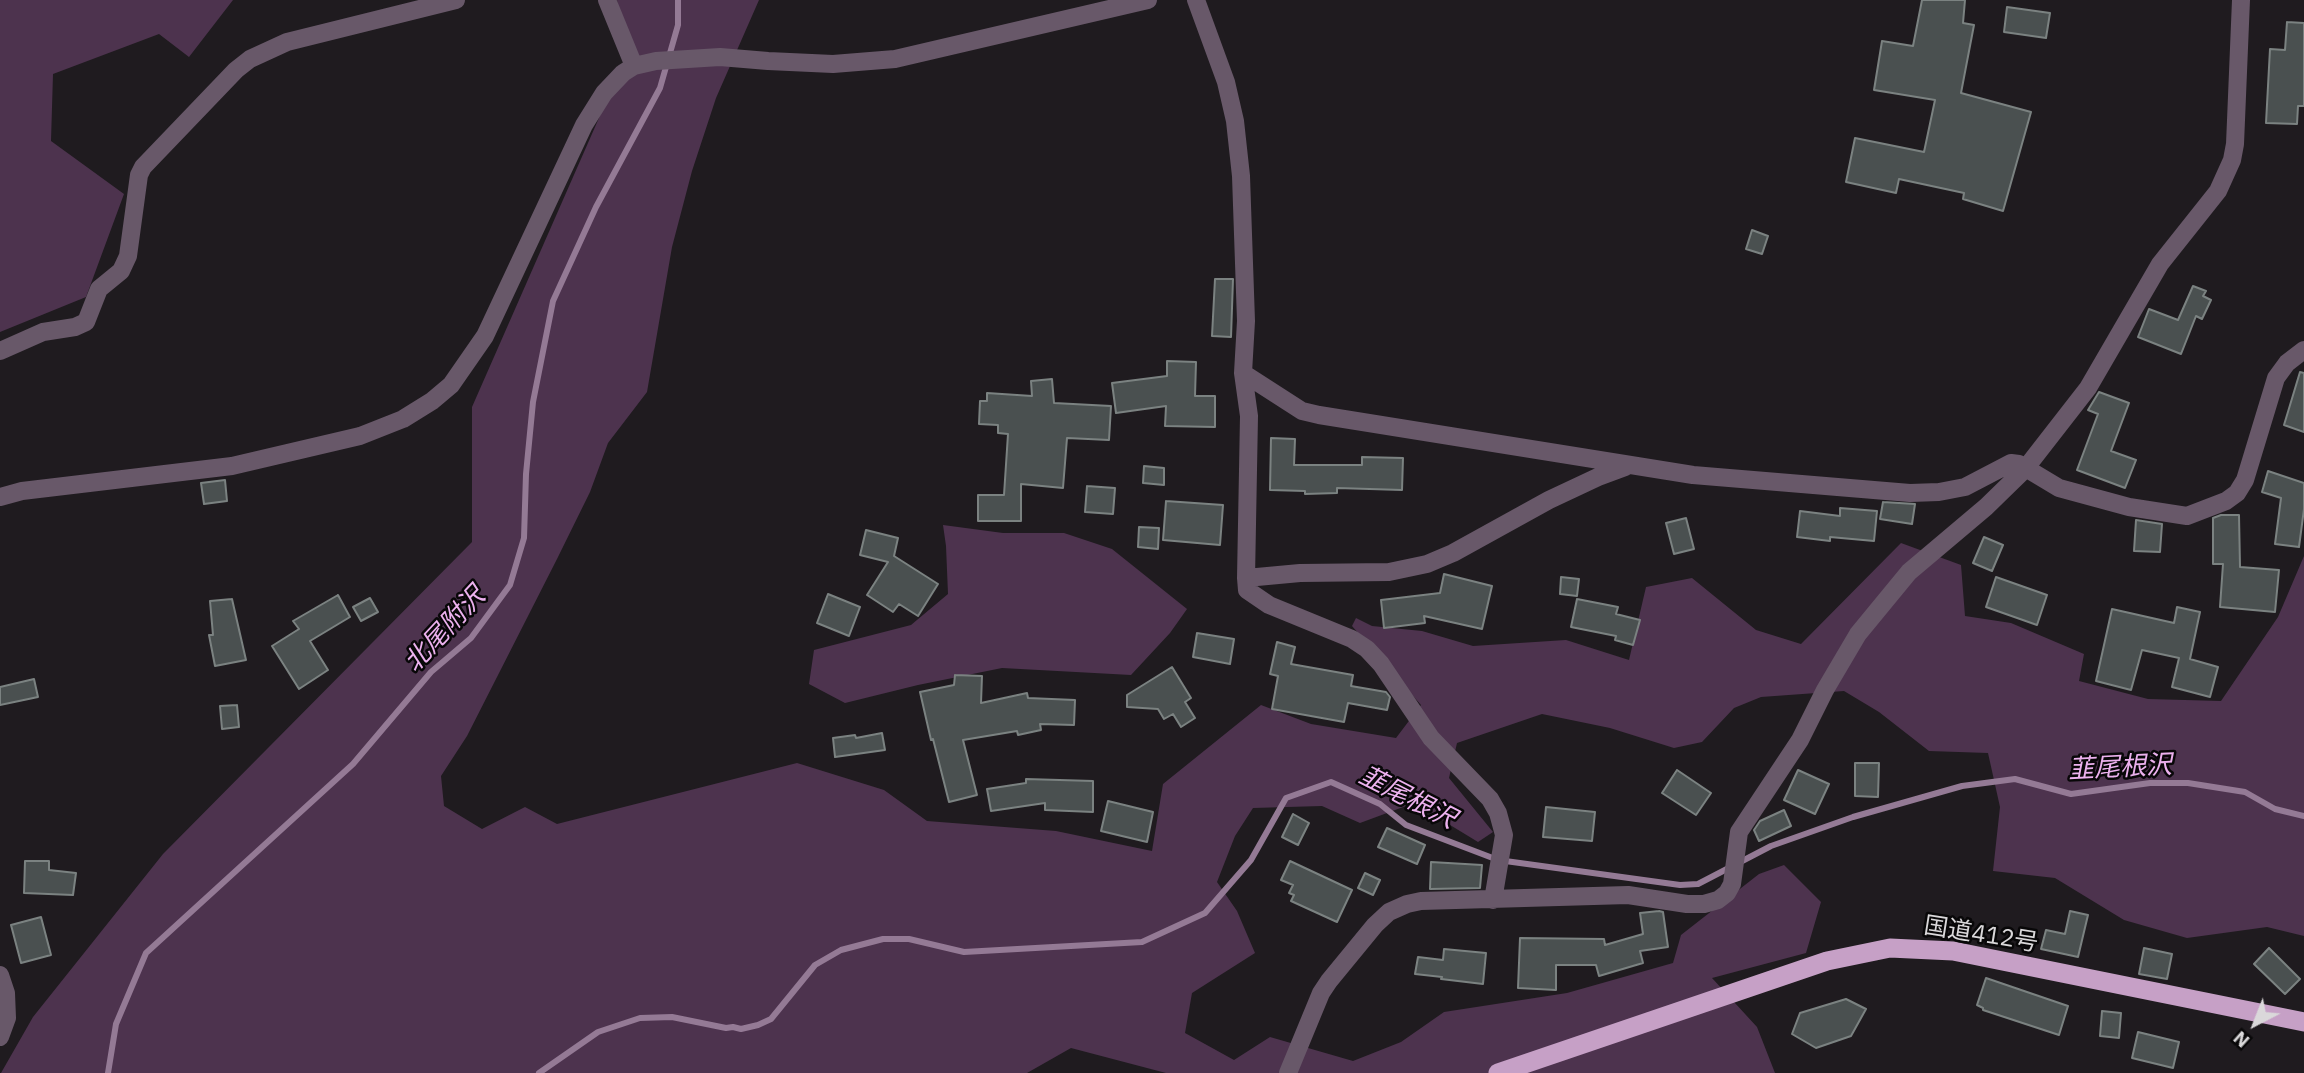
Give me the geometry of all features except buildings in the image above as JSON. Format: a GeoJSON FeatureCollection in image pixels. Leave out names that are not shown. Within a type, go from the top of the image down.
{"type":"FeatureCollection","features":[{"type":"Feature","properties":{"kind":"highway","name":"国道412号"},"geometry":{"type":"LineString","coordinates":[[1498,1073],[1827,961],[1890,948],[1953,951],[2304,1022]]}},
{"type":"Feature","properties":{"kind":"street"},"geometry":{"type":"LineString","coordinates":[[0,351],[43,332],[75,327],[86,322],[99,289],[121,271],[128,256],[139,175],[143,167],[236,70],[250,59],[287,42],[456,0]]}},
{"type":"Feature","properties":{"kind":"street"},"geometry":{"type":"LineString","coordinates":[[607,0],[634,66]]}},
{"type":"Feature","properties":{"kind":"street"},"geometry":{"type":"LineString","coordinates":[[0,497],[22,491],[232,466],[360,436],[403,419],[432,401],[451,385],[485,336],[584,125],[604,93],[623,73],[634,66],[656,61],[720,57],[833,64],[895,59],[1147,0]]}},
{"type":"Feature","properties":{"kind":"street"},"geometry":{"type":"LineString","coordinates":[[1196,0],[1226,82],[1235,121],[1244,230],[1246,321],[1243,373],[1249,416],[1245,578],[1247,590],[1269,605],[1352,639],[1367,649],[1381,664],[1431,737],[1490,799],[1502,824],[1503,846],[1493,900]]}},
{"type":"Feature","properties":{"kind":"street"},"geometry":{"type":"LineString","coordinates":[[1288,1073],[1321,993],[1375,925],[1389,912],[1407,904],[1421,901],[1628,895],[1704,904],[1718,900],[1727,893],[1732,884],[1739,832],[1800,740],[1858,634],[1909,572],[1986,507],[2025,469],[2088,388],[2160,264],[2218,191],[2232,160],[2235,144],[2241,0]]}},
{"type":"Feature","properties":{"kind":"street"},"geometry":{"type":"LineString","coordinates":[[1243,373],[1302,411],[1629,466],[1693,475],[1910,493],[1939,492],[1965,487],[2011,463],[2019,464],[2059,488],[2129,507],[2187,516],[2226,501],[2237,493],[2245,480],[2276,378],[2287,363],[2304,350]]}},
{"type":"Feature","properties":{"kind":"street"},"geometry":{"type":"LineString","coordinates":[[1245,578],[1300,573],[1388,572],[1427,564],[1453,553],[1549,500],[1629,466]]}},
{"type":"Feature","properties":{"kind":"street"},"geometry":{"type":"LineString","coordinates":[[0,975],[6,993],[7,1018],[0,1037]]}},
{"type":"Feature","properties":{"kind":"shaded area"},"geometry":{"type":"Polygon","coordinates":[[[0,0],[233,0],[189,57],[159,34],[53,74],[51,141],[124,194],[86,297],[0,332],[0,0]]]}},
{"type":"Feature","properties":{"kind":"shaded area"},"geometry":{"type":"Polygon","coordinates":[[[617,0],[759,0],[716,98],[692,171],[672,247],[647,392],[608,443],[590,492],[557,559],[467,736],[441,776],[444,806],[482,829],[525,807],[557,824],[797,763],[884,790],[927,821],[1056,831],[1152,851],[1163,784],[1261,705],[1311,724],[1396,738],[1421,705],[1352,626],[1356,618],[1372,626],[1422,631],[1473,646],[1566,640],[1629,660],[1646,587],[1692,578],[1756,630],[1801,644],[1901,543],[1961,565],[1965,616],[2011,623],[2084,654],[2079,681],[2148,699],[2221,701],[2278,617],[2304,556],[2304,936],[2267,927],[2187,938],[2124,920],[2055,878],[1993,871],[2000,807],[1988,753],[1929,751],[1879,712],[1844,691],[1761,697],[1734,708],[1702,742],[1674,748],[1610,728],[1542,714],[1457,743],[1449,778],[1493,832],[1478,842],[1414,803],[1360,823],[1322,806],[1253,808],[1235,836],[1217,882],[1237,911],[1255,953],[1192,993],[1185,1033],[1234,1060],[1270,1037],[1353,1061],[1401,1042],[1444,1012],[1567,993],[1673,963],[1681,935],[1759,874],[1784,865],[1821,902],[1806,953],[1712,978],[1757,1027],[1775,1073],[1166,1073],[1071,1048],[1027,1073],[1,1073],[33,1017],[163,854],[472,542],[472,407],[624,61],[617,0]]]}},
{"type":"Feature","properties":{"kind":"shaded area"},"geometry":{"type":"Polygon","coordinates":[[[943,525],[1003,533],[1064,533],[1112,549],[1187,609],[1170,633],[1131,675],[1002,668],[845,703],[809,684],[814,650],[911,625],[948,594],[943,525]]]}},
{"type":"Feature","properties":{"kind":"waterway","name":"北尾附沢"},"geometry":{"type":"LineString","coordinates":[[108,1073],[116,1024],[146,953],[353,764],[431,672],[471,638],[510,585],[524,538],[526,474],[533,402],[553,301],[596,207],[660,88],[678,25],[678,0]]}},
{"type":"Feature","properties":{"kind":"waterway","name":"韮尾根沢"},"geometry":{"type":"LineString","coordinates":[[539,1073],[598,1032],[640,1018],[672,1017],[741,1029],[758,1025],[771,1019],[815,965],[841,950],[883,939],[909,939],[964,952],[1142,942],[1205,913],[1251,860],[1286,798],[1331,782],[1380,804],[1406,825],[1498,860],[1680,885],[1698,884],[1771,846],[1853,817],[1962,786],[2015,779],[2071,794],[2150,783],[2188,783],[2245,792],[2275,809],[2304,816]]}}]}
